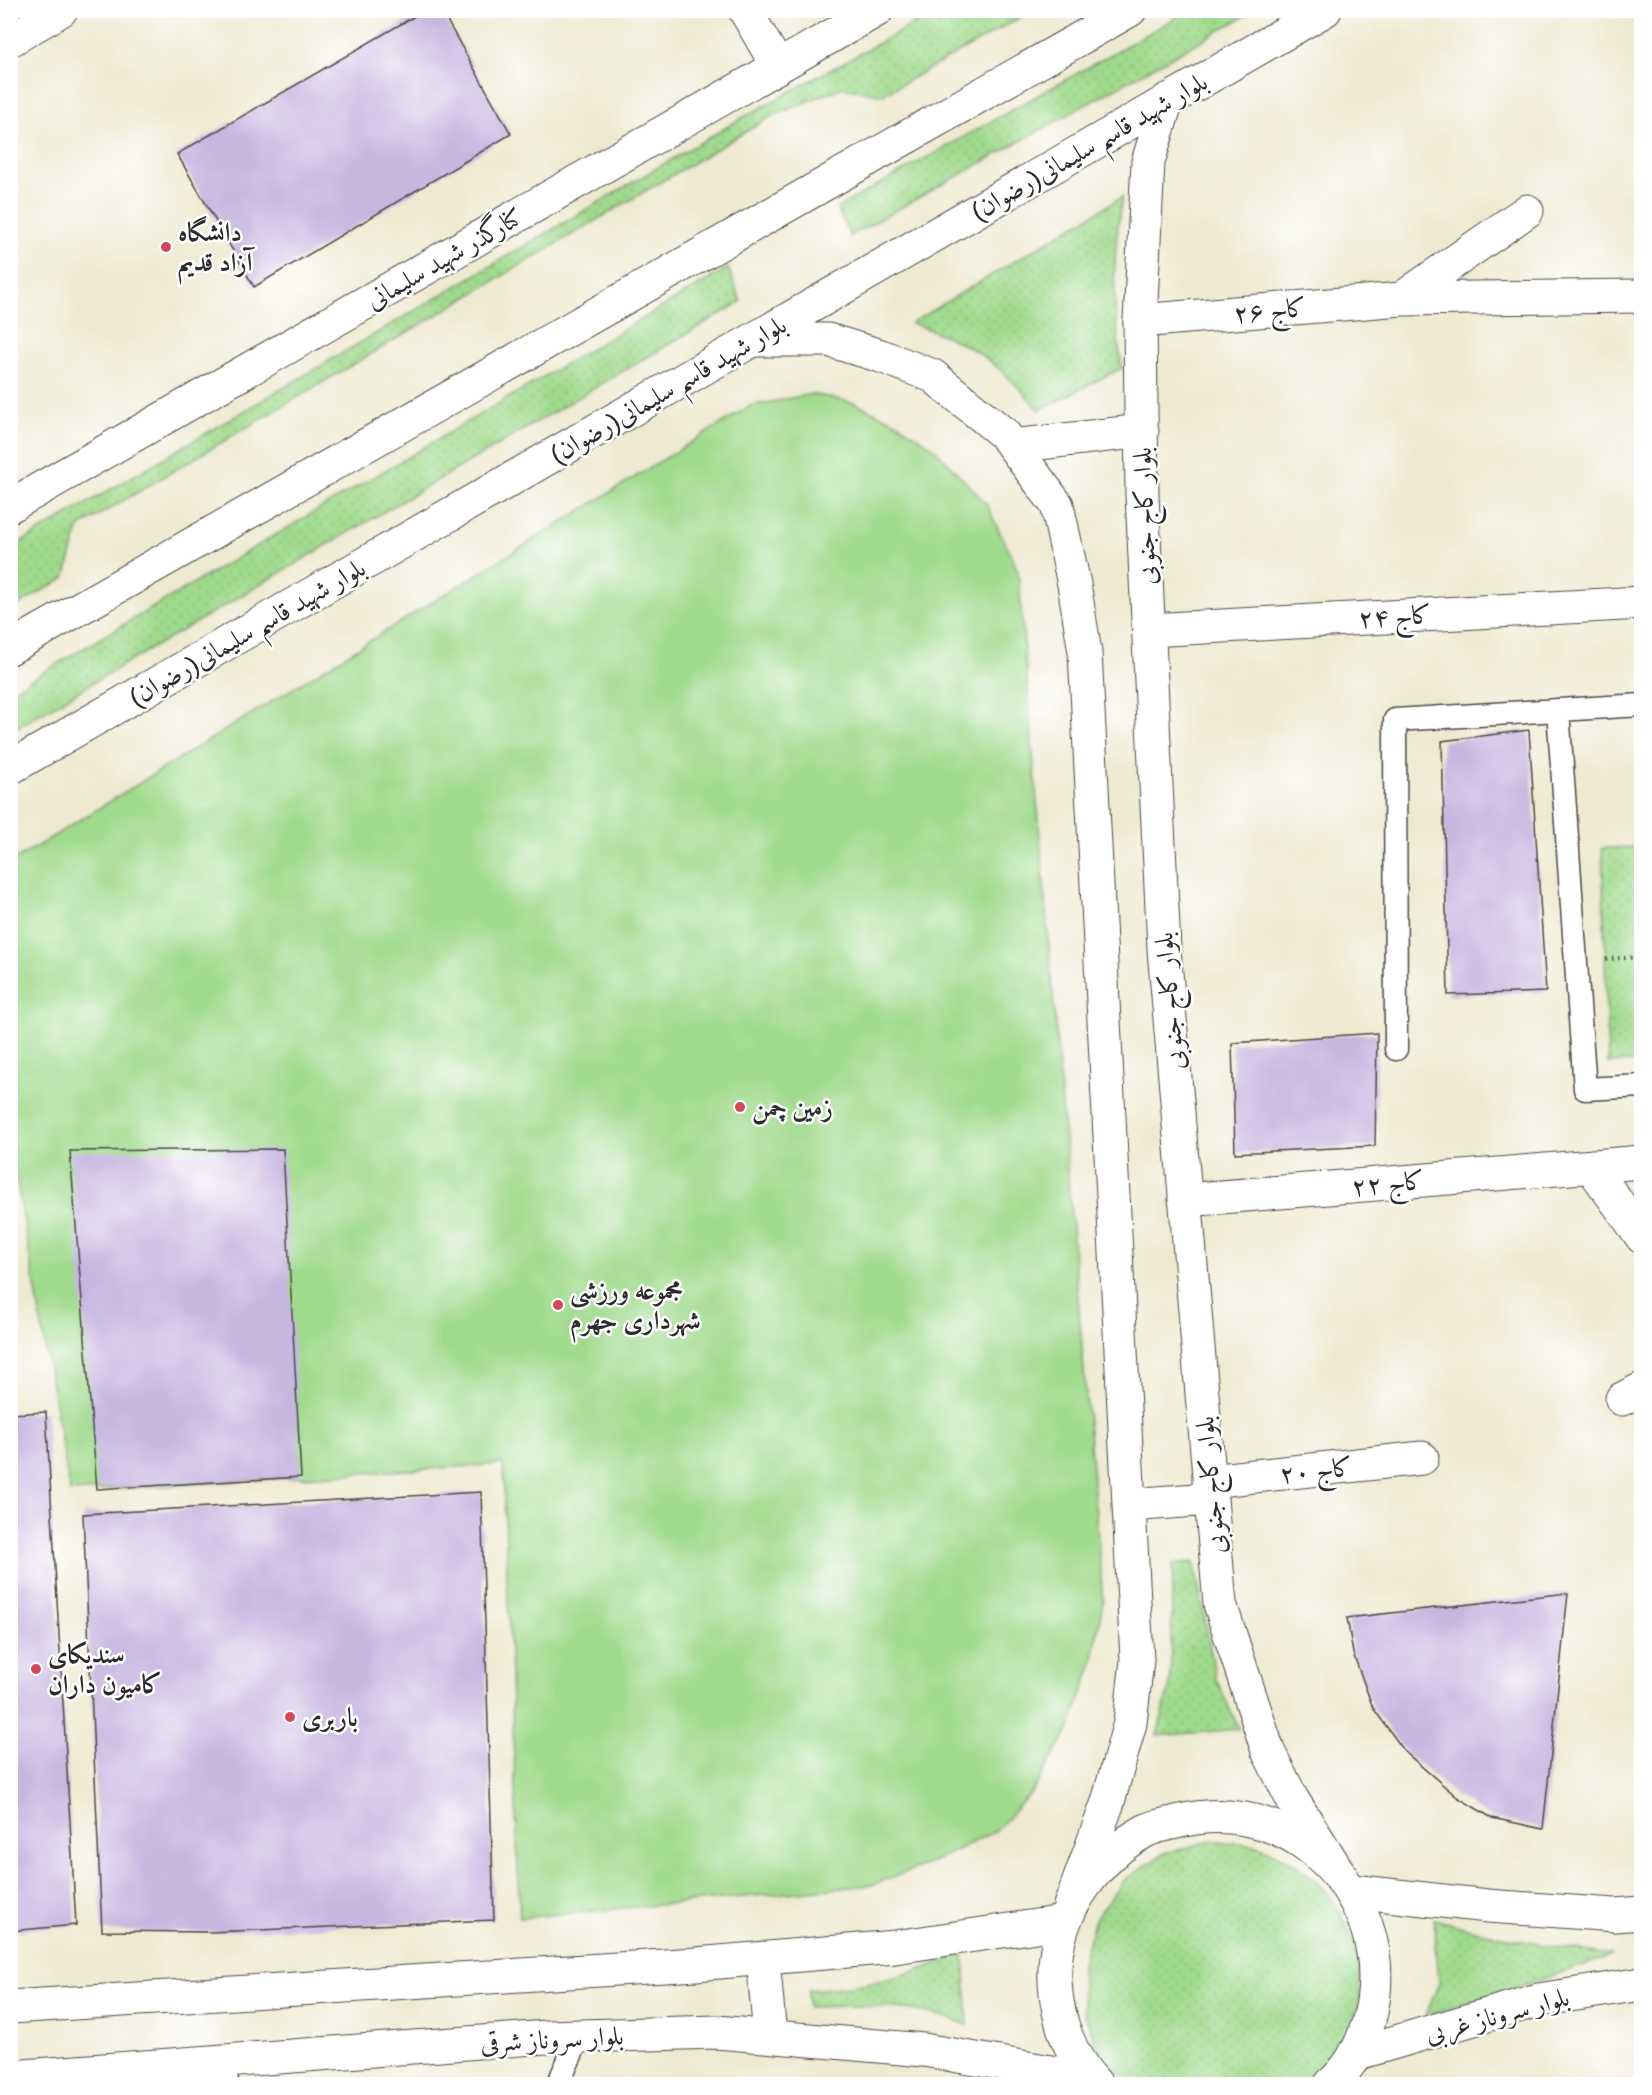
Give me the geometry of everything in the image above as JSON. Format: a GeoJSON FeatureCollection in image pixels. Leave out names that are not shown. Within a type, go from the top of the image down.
{"type":"FeatureCollection","features":[{"type":"Feature","properties":{"kind":"main road"},"geometry":{"type":"LineString","coordinates":[[10,36],[12,39],[62,10]]}},
{"type":"Feature","properties":{"kind":"main road"},"geometry":{"type":"LineString","coordinates":[[745,10],[778,67]]}},
{"type":"Feature","properties":{"kind":"main road","name":"کنارگذر شهید سلیمانی"},"geometry":{"type":"LineString","coordinates":[[10,507],[877,10]]}},
{"type":"Feature","properties":{"kind":"main road"},"geometry":{"type":"LineString","coordinates":[[10,648],[1130,10]]}},
{"type":"Feature","properties":{"kind":"main road","name":"بلوار شهید قاسم سلیمانی(رضوان)"},"geometry":{"type":"LineString","coordinates":[[10,768],[1317,14]]}},
{"type":"Feature","properties":{"kind":"main road","name":"بلوار کاج جنوبی"},"geometry":{"type":"LineString","coordinates":[[1167,100],[1148,162],[1140,321],[1142,432],[1164,949],[1220,1604],[1268,1751],[1292,1799],[1347,1884],[1369,1930],[1376,1972],[1371,2015],[1341,2075]]}},
{"type":"Feature","properties":{"kind":"main road"},"geometry":{"type":"LineString","coordinates":[[1401,299],[1527,211]]}},
{"type":"Feature","properties":{"kind":"main road","name":"کاج ۲۶"},"geometry":{"type":"LineString","coordinates":[[1140,321],[1401,299],[1641,296]]}},
{"type":"Feature","properties":{"kind":"main road"},"geometry":{"type":"LineString","coordinates":[[753,340],[828,340],[933,376],[1005,434],[1057,504],[1074,584],[1084,652],[1137,1660],[1130,1723],[1108,1802],[1067,1914],[1054,1963],[1056,2005],[1068,2044],[1094,2082]]}},
{"type":"Feature","properties":{"kind":"main road"},"geometry":{"type":"LineString","coordinates":[[1013,446],[1142,432]]}},
{"type":"Feature","properties":{"kind":"main road","name":"کاج ۲۴"},"geometry":{"type":"LineString","coordinates":[[1149,630],[1641,603]]}},
{"type":"Feature","properties":{"kind":"main road","name":"کاج ۲۲"},"geometry":{"type":"LineString","coordinates":[[1185,1200],[1641,1161]]}},
{"type":"Feature","properties":{"kind":"main road"},"geometry":{"type":"LineString","coordinates":[[1591,1166],[1641,1237]]}},
{"type":"Feature","properties":{"kind":"main road","name":"کاج ۲۰"},"geometry":{"type":"LineString","coordinates":[[1129,1505],[1210,1490],[1422,1458]]}},
{"type":"Feature","properties":{"kind":"main road"},"geometry":{"type":"LineString","coordinates":[[10,2007],[763,1959],[895,1947],[1067,1914],[1102,1862],[1146,1830],[1198,1816],[1252,1819],[1301,1840],[1347,1884],[1500,1907],[1615,1915],[1641,1913]]}},
{"type":"Feature","properties":{"kind":"main road"},"geometry":{"type":"LineString","coordinates":[[763,1959],[770,2036]]}},
{"type":"Feature","properties":{"kind":"main road","name":"بلوار سروناز غربی"},"geometry":{"type":"LineString","coordinates":[[1341,2075],[1538,2000],[1641,1984]]}},
{"type":"Feature","properties":{"kind":"main road","name":"بلوار سروناز شرقی"},"geometry":{"type":"LineString","coordinates":[[10,2077],[226,2072],[579,2037],[717,2032],[924,2050],[1094,2082]]}},
{"type":"Feature","properties":{"kind":"lane"},"geometry":{"type":"LineString","coordinates":[[1396,1049],[1395,720],[1641,705]]}},
{"type":"Feature","properties":{"kind":"lane"},"geometry":{"type":"LineString","coordinates":[[1558,710],[1585,1089],[1641,1086]]}},
{"type":"Feature","properties":{"kind":"lane"},"geometry":{"type":"LineString","coordinates":[[558,2085],[579,2037]]}},
{"type":"Feature","properties":{"kind":"path"},"geometry":{"type":"LineString","coordinates":[[1605,959],[1641,957]]}},
{"type":"Feature","properties":{"kind":"green space"},"geometry":{"type":"Polygon","coordinates":[[[939,10],[1032,11],[883,95],[843,87],[772,116],[79,527],[65,578],[11,609],[11,548],[742,118],[939,10]]]}},
{"type":"Feature","properties":{"kind":"green space"},"geometry":{"type":"Polygon","coordinates":[[[1188,11],[1254,11],[850,236],[837,208],[1188,11]]]}},
{"type":"Feature","properties":{"kind":"green space"},"geometry":{"type":"Polygon","coordinates":[[[1122,197],[1116,241],[1114,282],[1116,324],[1122,368],[1039,410],[1010,379],[982,356],[951,338],[911,323],[1122,197]]]}},
{"type":"Feature","properties":{"kind":"green space"},"geometry":{"type":"Polygon","coordinates":[[[728,268],[741,302],[11,731],[11,691],[728,268]]]}},
{"type":"Feature","properties":{"kind":"green space","name":"مجموعه ورزشی شهرداری جهرم"},"geometry":{"type":"Polygon","coordinates":[[[812,394],[854,403],[896,422],[934,448],[987,505],[1018,571],[1103,1601],[1092,1665],[1070,1728],[1033,1790],[996,1831],[930,1863],[872,1885],[520,1918],[503,1464],[70,1492],[11,1146],[10,863],[750,406],[812,394]]]}},
{"type":"Feature","properties":{"kind":"green space"},"geometry":{"type":"Polygon","coordinates":[[[1641,847],[1641,1062],[1608,1063],[1602,848],[1641,847]]]}},
{"type":"Feature","properties":{"kind":"green space"},"geometry":{"type":"Polygon","coordinates":[[[1194,1562],[1216,1679],[1239,1729],[1157,1736],[1170,1684],[1173,1564],[1194,1562]]]}},
{"type":"Feature","properties":{"kind":"green space"},"geometry":{"type":"Polygon","coordinates":[[[1212,1841],[1252,1844],[1282,1857],[1305,1872],[1324,1890],[1340,1911],[1351,1935],[1358,1961],[1360,1987],[1356,2015],[1344,2044],[1312,2084],[1127,2084],[1103,2058],[1084,2014],[1081,1965],[1095,1919],[1124,1880],[1164,1853],[1212,1841]]]}},
{"type":"Feature","properties":{"kind":"green space"},"geometry":{"type":"Polygon","coordinates":[[[1434,1919],[1523,1941],[1613,1955],[1489,1997],[1426,2015],[1439,1983],[1434,1919]]]}},
{"type":"Feature","properties":{"kind":"green space"},"geometry":{"type":"Polygon","coordinates":[[[964,1952],[968,2025],[929,2013],[889,2007],[808,2007],[808,1990],[888,1979],[925,1968],[964,1952]]]}},
{"type":"Feature","properties":{"kind":"building"},"geometry":{"type":"Polygon","coordinates":[[[425,10],[441,10],[511,134],[254,287],[177,154],[425,10]]]}},
{"type":"Feature","properties":{"kind":"building"},"geometry":{"type":"Polygon","coordinates":[[[1529,730],[1546,992],[1448,995],[1442,741],[1529,730]]]}},
{"type":"Feature","properties":{"kind":"building"},"geometry":{"type":"Polygon","coordinates":[[[1377,1033],[1375,1146],[1235,1153],[1232,1043],[1377,1033]]]}},
{"type":"Feature","properties":{"kind":"building"},"geometry":{"type":"Polygon","coordinates":[[[283,1149],[301,1477],[97,1489],[70,1151],[283,1149]]]}},
{"type":"Feature","properties":{"kind":"building","name":"سندیکای کامیون داران"},"geometry":{"type":"Polygon","coordinates":[[[46,1412],[76,1925],[10,1931],[10,1414],[46,1412]]]}},
{"type":"Feature","properties":{"kind":"building","name":"باربری"},"geometry":{"type":"Polygon","coordinates":[[[481,1492],[494,1920],[211,1932],[102,1931],[83,1514],[481,1492]]]}},
{"type":"Feature","properties":{"kind":"building"},"geometry":{"type":"Polygon","coordinates":[[[1568,1593],[1543,1829],[1492,1818],[1457,1797],[1405,1752],[1373,1708],[1353,1653],[1347,1618],[1568,1593]]]}},
{"type":"Feature","properties":{"kind":"place","name":"دانشگاه آزاد قدیم"},"geometry":{"type":"Point","coordinates":[166,247]}},
{"type":"Feature","properties":{"kind":"place","name":"زمین چمن"},"geometry":{"type":"Point","coordinates":[740,1107]}},
{"type":"Feature","properties":{"kind":"place","name":"مجموعه ورزشی شهرداری جهرم"},"geometry":{"type":"Point","coordinates":[558,1305]}},
{"type":"Feature","properties":{"kind":"place","name":"سندیکای کامیون داران"},"geometry":{"type":"Point","coordinates":[36,1669]}},
{"type":"Feature","properties":{"kind":"place","name":"باربری"},"geometry":{"type":"Point","coordinates":[290,1717]}}]}
